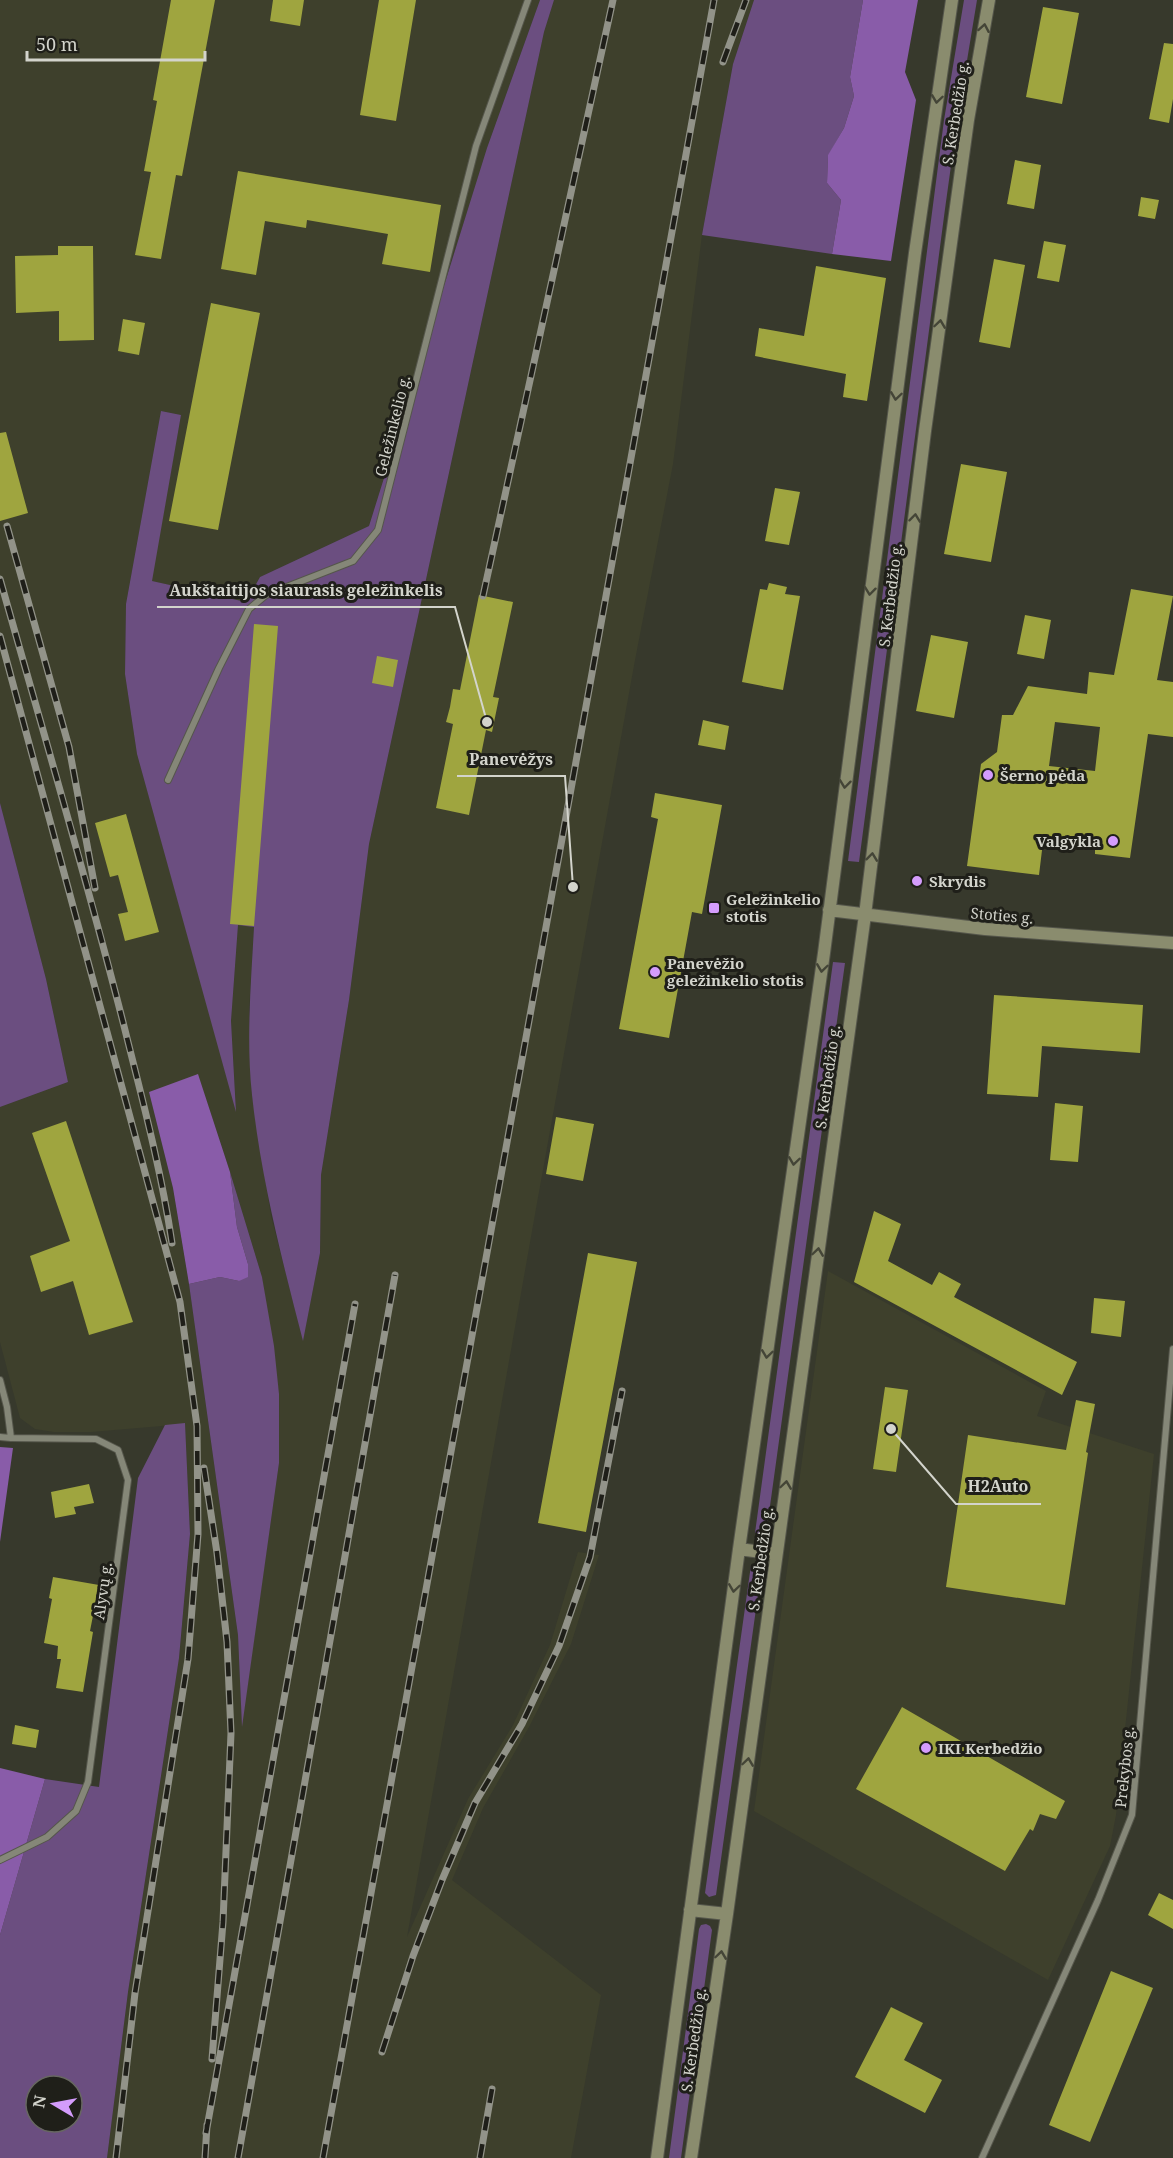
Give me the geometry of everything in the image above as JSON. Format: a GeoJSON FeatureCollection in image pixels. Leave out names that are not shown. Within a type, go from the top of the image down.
{"type":"FeatureCollection","features":[{"type":"Feature","properties":{"kind":"main road","name":"S. Kerbedžio g."},"geometry":{"type":"LineString","coordinates":[[657,2158],[739,1549],[829,910],[913,265],[952,0]]}},
{"type":"Feature","properties":{"kind":"main road","name":"S. Kerbedžio g."},"geometry":{"type":"LineString","coordinates":[[691,2158],[727,1914],[865,915],[927,419],[968,120],[989,0]]}},
{"type":"Feature","properties":{"kind":"main road","name":"Stoties g."},"geometry":{"type":"LineString","coordinates":[[829,910],[997,930],[1173,943]]}},
{"type":"Feature","properties":{"kind":"main road"},"geometry":{"type":"LineString","coordinates":[[739,1549],[776,1554]]}},
{"type":"Feature","properties":{"kind":"main road"},"geometry":{"type":"LineString","coordinates":[[690,1910],[727,1914]]}},
{"type":"Feature","properties":{"kind":"street","name":"Geležinkelio g."},"geometry":{"type":"LineString","coordinates":[[168,780],[219,668],[249,609],[266,595],[353,561],[378,530],[476,146],[528,0]]}},
{"type":"Feature","properties":{"kind":"street","name":"Prekybos g."},"geometry":{"type":"LineString","coordinates":[[982,2158],[1098,1900],[1132,1815],[1173,1349]]}},
{"type":"Feature","properties":{"kind":"street"},"geometry":{"type":"LineString","coordinates":[[0,1380],[7,1407],[11,1438]]}},
{"type":"Feature","properties":{"kind":"street","name":"Alyvų g."},"geometry":{"type":"LineString","coordinates":[[0,1437],[96,1439],[118,1450],[129,1480],[88,1782],[76,1811],[47,1837],[0,1860]]}},
{"type":"Feature","properties":{"kind":"shaded area"},"geometry":{"type":"Polygon","coordinates":[[[0,0],[540,0],[487,148],[369,526],[260,577],[246,602],[151,581],[181,415],[161,411],[126,604],[125,674],[137,754],[236,1108],[231,1021],[238,925],[254,926],[249,1011],[252,1095],[271,1216],[303,1340],[320,1253],[321,1175],[349,1000],[369,844],[544,32],[554,0],[754,0],[733,64],[702,235],[673,464],[635,660],[407,1937],[468,1799],[513,1725],[550,1645],[578,1552],[599,1555],[571,1644],[529,1727],[483,1808],[452,1880],[601,1995],[571,2158],[107,2158],[128,1992],[179,1658],[190,1534],[185,1424],[91,1432],[54,1432],[35,1429],[20,1418],[0,1342],[0,1107],[68,1082],[46,979],[0,803],[0,0]],[[198,1075],[149,1092],[173,1188],[189,1284],[238,1635],[242,1722],[279,1463],[279,1394],[262,1277],[198,1075]]]}},
{"type":"Feature","properties":{"kind":"shaded area"},"geometry":{"type":"Polygon","coordinates":[[[540,0],[554,0],[544,32],[369,844],[349,1000],[321,1175],[320,1253],[303,1341],[267,1188],[252,1095],[249,1032],[254,927],[238,925],[231,1021],[236,1112],[137,754],[125,674],[126,604],[161,411],[181,415],[152,581],[246,602],[260,577],[369,526],[487,148],[540,0]]]}},
{"type":"Feature","properties":{"kind":"shaded area"},"geometry":{"type":"Polygon","coordinates":[[[754,0],[863,0],[850,77],[854,96],[844,128],[828,156],[827,183],[841,200],[832,254],[702,235],[733,64],[754,0]]]}},
{"type":"Feature","properties":{"kind":"shaded area"},"geometry":{"type":"Polygon","coordinates":[[[863,0],[918,0],[905,72],[916,100],[891,261],[832,254],[841,200],[827,183],[828,155],[844,128],[854,96],[850,77],[863,0]]]}},
{"type":"Feature","properties":{"kind":"shaded area"},"geometry":{"type":"Polygon","coordinates":[[[964,0],[977,0],[945,209],[859,862],[848,861],[944,120],[964,0]]]}},
{"type":"Feature","properties":{"kind":"shaded area"},"geometry":{"type":"Polygon","coordinates":[[[0,803],[46,979],[68,1082],[0,1107],[0,803]]]}},
{"type":"Feature","properties":{"kind":"shaded area"},"geometry":{"type":"Polygon","coordinates":[[[833,962],[845,963],[766,1535],[755,1533],[833,962]]]}},
{"type":"Feature","properties":{"kind":"shaded area"},"geometry":{"type":"Polygon","coordinates":[[[198,1074],[230,1172],[237,1227],[248,1264],[248,1277],[239,1281],[220,1277],[189,1284],[173,1188],[149,1092],[198,1074]]]}},
{"type":"Feature","properties":{"kind":"shaded area"},"geometry":{"type":"Polygon","coordinates":[[[230,1172],[262,1277],[274,1346],[279,1394],[279,1463],[242,1727],[238,1635],[189,1284],[220,1277],[239,1281],[248,1264],[237,1227],[230,1172]]]}},
{"type":"Feature","properties":{"kind":"shaded area"},"geometry":{"type":"Polygon","coordinates":[[[828,1271],[1046,1391],[1037,1416],[1154,1454],[1116,1815],[1110,1846],[1048,1980],[754,1811],[828,1271]]]}},
{"type":"Feature","properties":{"kind":"shaded area"},"geometry":{"type":"Polygon","coordinates":[[[185,1423],[190,1534],[179,1658],[128,1992],[107,2158],[0,2158],[0,1935],[45,1779],[99,1787],[138,1478],[165,1425],[185,1423]]]}},
{"type":"Feature","properties":{"kind":"shaded area"},"geometry":{"type":"Polygon","coordinates":[[[0,1447],[13,1448],[0,1542],[0,1447]]]}},
{"type":"Feature","properties":{"kind":"shaded area"},"geometry":{"type":"Polygon","coordinates":[[[751,1565],[762,1566],[716,1895],[709,1897],[705,1893],[751,1565]]]}},
{"type":"Feature","properties":{"kind":"shaded area"},"geometry":{"type":"Polygon","coordinates":[[[0,1768],[45,1779],[0,1935],[0,1768]]]}},
{"type":"Feature","properties":{"kind":"shaded area"},"geometry":{"type":"Polygon","coordinates":[[[706,1924],[712,1930],[681,2158],[669,2158],[699,1929],[701,1925],[706,1924]]]}},
{"type":"Feature","properties":{"kind":"building"},"geometry":{"type":"Polygon","coordinates":[[[171,0],[215,0],[182,176],[176,175],[161,259],[135,255],[151,172],[144,171],[157,101],[153,100],[171,0]]]}},
{"type":"Feature","properties":{"kind":"building"},"geometry":{"type":"Polygon","coordinates":[[[273,0],[304,0],[300,26],[270,21],[273,0]]]}},
{"type":"Feature","properties":{"kind":"building"},"geometry":{"type":"Polygon","coordinates":[[[379,0],[416,0],[396,121],[360,115],[379,0]]]}},
{"type":"Feature","properties":{"kind":"building"},"geometry":{"type":"Polygon","coordinates":[[[1043,7],[1079,13],[1062,104],[1026,97],[1043,7]]]}},
{"type":"Feature","properties":{"kind":"building"},"geometry":{"type":"Polygon","coordinates":[[[1164,43],[1173,44],[1173,99],[1169,123],[1149,119],[1164,43]]]}},
{"type":"Feature","properties":{"kind":"building"},"geometry":{"type":"Polygon","coordinates":[[[1015,160],[1041,165],[1034,209],[1007,204],[1015,160]]]}},
{"type":"Feature","properties":{"kind":"building"},"geometry":{"type":"Polygon","coordinates":[[[238,171],[441,205],[430,272],[382,264],[388,234],[307,220],[306,228],[265,221],[256,275],[221,269],[238,171]]]}},
{"type":"Feature","properties":{"kind":"building"},"geometry":{"type":"Polygon","coordinates":[[[1141,197],[1159,200],[1155,219],[1138,216],[1141,197]]]}},
{"type":"Feature","properties":{"kind":"building"},"geometry":{"type":"Polygon","coordinates":[[[1044,241],[1066,245],[1059,282],[1037,278],[1044,241]]]}},
{"type":"Feature","properties":{"kind":"building"},"geometry":{"type":"Polygon","coordinates":[[[58,246],[93,246],[94,340],[59,341],[59,311],[16,313],[15,256],[58,255],[58,246]]]}},
{"type":"Feature","properties":{"kind":"building"},"geometry":{"type":"Polygon","coordinates":[[[994,259],[1025,265],[1010,348],[979,342],[994,259]]]}},
{"type":"Feature","properties":{"kind":"building"},"geometry":{"type":"Polygon","coordinates":[[[816,266],[886,278],[867,401],[843,397],[846,374],[755,356],[759,328],[804,336],[816,266]]]}},
{"type":"Feature","properties":{"kind":"building"},"geometry":{"type":"Polygon","coordinates":[[[211,303],[260,313],[218,530],[169,521],[211,303]]]}},
{"type":"Feature","properties":{"kind":"building"},"geometry":{"type":"Polygon","coordinates":[[[123,319],[145,323],[139,355],[118,351],[123,319]]]}},
{"type":"Feature","properties":{"kind":"building"},"geometry":{"type":"Polygon","coordinates":[[[6,432],[28,513],[0,521],[0,433],[6,432]]]}},
{"type":"Feature","properties":{"kind":"building"},"geometry":{"type":"Polygon","coordinates":[[[961,464],[1007,472],[991,562],[944,554],[961,464]]]}},
{"type":"Feature","properties":{"kind":"building"},"geometry":{"type":"Polygon","coordinates":[[[775,488],[800,492],[789,545],[765,541],[775,488]]]}},
{"type":"Feature","properties":{"kind":"building"},"geometry":{"type":"Polygon","coordinates":[[[769,583],[787,587],[785,594],[800,596],[783,690],[742,682],[760,589],[767,590],[769,583]]]}},
{"type":"Feature","properties":{"kind":"building"},"geometry":{"type":"Polygon","coordinates":[[[1131,589],[1173,596],[1157,680],[1173,682],[1173,737],[1148,734],[1130,858],[1095,854],[1095,847],[1043,842],[1039,875],[967,866],[981,764],[997,752],[1002,715],[1013,715],[1028,686],[1087,694],[1089,672],[1114,675],[1131,589]],[[1055,722],[1049,766],[1095,771],[1100,727],[1055,722]]]}},
{"type":"Feature","properties":{"kind":"building"},"geometry":{"type":"Polygon","coordinates":[[[479,595],[513,602],[493,697],[499,698],[492,732],[486,730],[469,815],[436,808],[453,724],[446,722],[453,689],[460,690],[479,595]]]}},
{"type":"Feature","properties":{"kind":"building"},"geometry":{"type":"Polygon","coordinates":[[[1025,615],[1051,620],[1044,659],[1017,654],[1025,615]]]}},
{"type":"Feature","properties":{"kind":"building"},"geometry":{"type":"Polygon","coordinates":[[[254,624],[278,626],[254,926],[230,924],[254,624]]]}},
{"type":"Feature","properties":{"kind":"building"},"geometry":{"type":"Polygon","coordinates":[[[931,635],[968,642],[954,718],[916,711],[931,635]]]}},
{"type":"Feature","properties":{"kind":"building"},"geometry":{"type":"Polygon","coordinates":[[[377,656],[398,660],[393,687],[372,683],[377,656]]]}},
{"type":"Feature","properties":{"kind":"building"},"geometry":{"type":"Polygon","coordinates":[[[703,720],[729,726],[725,750],[698,745],[703,720]]]}},
{"type":"Feature","properties":{"kind":"building","name":"Panevėžio geležinkelio stotis"},"geometry":{"type":"Polygon","coordinates":[[[655,793],[722,805],[702,914],[692,912],[669,1038],[619,1029],[658,819],[651,817],[655,793]]]}},
{"type":"Feature","properties":{"kind":"building"},"geometry":{"type":"Polygon","coordinates":[[[126,814],[159,932],[125,941],[118,914],[128,912],[118,875],[110,877],[95,823],[126,814]]]}},
{"type":"Feature","properties":{"kind":"building"},"geometry":{"type":"Polygon","coordinates":[[[994,995],[1143,1005],[1140,1053],[1042,1046],[1038,1097],[987,1094],[994,995]]]}},
{"type":"Feature","properties":{"kind":"building"},"geometry":{"type":"Polygon","coordinates":[[[1055,1103],[1083,1106],[1078,1162],[1050,1160],[1055,1103]]]}},
{"type":"Feature","properties":{"kind":"building"},"geometry":{"type":"Polygon","coordinates":[[[556,1117],[594,1124],[583,1181],[546,1174],[556,1117]]]}},
{"type":"Feature","properties":{"kind":"building"},"geometry":{"type":"Polygon","coordinates":[[[66,1121],[133,1322],[89,1335],[73,1281],[41,1292],[30,1256],[70,1241],[32,1133],[66,1121]]]}},
{"type":"Feature","properties":{"kind":"building"},"geometry":{"type":"Polygon","coordinates":[[[874,1211],[901,1224],[888,1261],[932,1285],[939,1272],[961,1284],[954,1297],[1077,1362],[1062,1395],[854,1282],[874,1211]]]}},
{"type":"Feature","properties":{"kind":"building"},"geometry":{"type":"Polygon","coordinates":[[[588,1253],[637,1262],[586,1532],[538,1523],[588,1253]]]}},
{"type":"Feature","properties":{"kind":"building"},"geometry":{"type":"Polygon","coordinates":[[[1094,1298],[1125,1301],[1121,1337],[1091,1333],[1094,1298]]]}},
{"type":"Feature","properties":{"kind":"building"},"geometry":{"type":"Polygon","coordinates":[[[885,1387],[908,1390],[896,1472],[873,1469],[885,1387]]]}},
{"type":"Feature","properties":{"kind":"building"},"geometry":{"type":"Polygon","coordinates":[[[1076,1400],[1095,1404],[1086,1452],[1088,1453],[1065,1605],[946,1587],[968,1435],[1066,1450],[1076,1400]]]}},
{"type":"Feature","properties":{"kind":"building"},"geometry":{"type":"Polygon","coordinates":[[[89,1484],[94,1503],[74,1507],[76,1514],[55,1518],[51,1492],[89,1484]]]}},
{"type":"Feature","properties":{"kind":"building"},"geometry":{"type":"Polygon","coordinates":[[[53,1577],[99,1585],[90,1631],[93,1632],[83,1692],[56,1688],[61,1659],[57,1659],[58,1646],[44,1643],[52,1599],[49,1598],[53,1577]]]}},
{"type":"Feature","properties":{"kind":"building","name":"IKI Kerbedžio"},"geometry":{"type":"Polygon","coordinates":[[[902,1707],[1065,1801],[1056,1819],[1040,1814],[1033,1831],[1030,1829],[1005,1871],[856,1789],[902,1707]]]}},
{"type":"Feature","properties":{"kind":"building"},"geometry":{"type":"Polygon","coordinates":[[[15,1725],[39,1730],[36,1748],[12,1744],[15,1725]]]}},
{"type":"Feature","properties":{"kind":"building"},"geometry":{"type":"Polygon","coordinates":[[[1159,1893],[1173,1900],[1173,1929],[1148,1915],[1159,1893]]]}},
{"type":"Feature","properties":{"kind":"building"},"geometry":{"type":"Polygon","coordinates":[[[1111,1971],[1153,1988],[1090,2142],[1049,2125],[1111,1971]]]}},
{"type":"Feature","properties":{"kind":"building"},"geometry":{"type":"Polygon","coordinates":[[[891,2007],[923,2023],[904,2060],[942,2080],[925,2113],[855,2077],[891,2007]]]}},
{"type":"Feature","properties":{"kind":"railway"},"geometry":{"type":"LineString","coordinates":[[483,596],[613,0]]}},
{"type":"Feature","properties":{"kind":"railway"},"geometry":{"type":"LineString","coordinates":[[323,2158],[714,0]]}},
{"type":"Feature","properties":{"kind":"railway"},"geometry":{"type":"LineString","coordinates":[[723,62],[746,0]]}},
{"type":"Feature","properties":{"kind":"railway"},"geometry":{"type":"LineString","coordinates":[[7,526],[69,747],[95,888]]}},
{"type":"Feature","properties":{"kind":"railway"},"geometry":{"type":"LineString","coordinates":[[0,579],[109,970],[151,1134],[172,1243]]}},
{"type":"Feature","properties":{"kind":"railway"},"geometry":{"type":"LineString","coordinates":[[0,636],[180,1302],[197,1426],[198,1534],[188,1659],[135,1993],[116,2158]]}},
{"type":"Feature","properties":{"kind":"railway"},"geometry":{"type":"LineString","coordinates":[[238,2158],[395,1275]]}},
{"type":"Feature","properties":{"kind":"railway"},"geometry":{"type":"LineString","coordinates":[[206,2133],[355,1304]]}},
{"type":"Feature","properties":{"kind":"railway"},"geometry":{"type":"LineString","coordinates":[[382,2052],[413,1956],[475,1803],[522,1724],[559,1646],[590,1557],[622,1391]]}},
{"type":"Feature","properties":{"kind":"railway"},"geometry":{"type":"LineString","coordinates":[[204,1468],[227,1642],[231,1733],[223,1922],[212,2059]]}},
{"type":"Feature","properties":{"kind":"railway"},"geometry":{"type":"LineString","coordinates":[[480,2158],[492,2089]]}},
{"type":"Feature","properties":{"kind":"railway"},"geometry":{"type":"LineString","coordinates":[[205,2158],[207,2125]]}},
{"type":"Feature","properties":{"kind":"place","name":"Aukštaitijos siaurasis geležinkelis"},"geometry":{"type":"Point","coordinates":[487,722]}},
{"type":"Feature","properties":{"kind":"place","name":"Šerno pėda"},"geometry":{"type":"Point","coordinates":[988,775]}},
{"type":"Feature","properties":{"kind":"place","name":"Valgykla"},"geometry":{"type":"Point","coordinates":[1113,841]}},
{"type":"Feature","properties":{"kind":"place","name":"Skrydis"},"geometry":{"type":"Point","coordinates":[917,881]}},
{"type":"Feature","properties":{"kind":"place","name":"Panevėžys"},"geometry":{"type":"Point","coordinates":[573,887]}},
{"type":"Feature","properties":{"kind":"place","name":"Geležinkelio stotis"},"geometry":{"type":"Point","coordinates":[714,908]}},
{"type":"Feature","properties":{"kind":"place","name":"Panevėžio geležinkelio stotis"},"geometry":{"type":"Point","coordinates":[655,972]}},
{"type":"Feature","properties":{"kind":"place","name":"H2Auto"},"geometry":{"type":"Point","coordinates":[891,1429]}},
{"type":"Feature","properties":{"kind":"place","name":"IKI Kerbedžio"},"geometry":{"type":"Point","coordinates":[926,1748]}}]}
